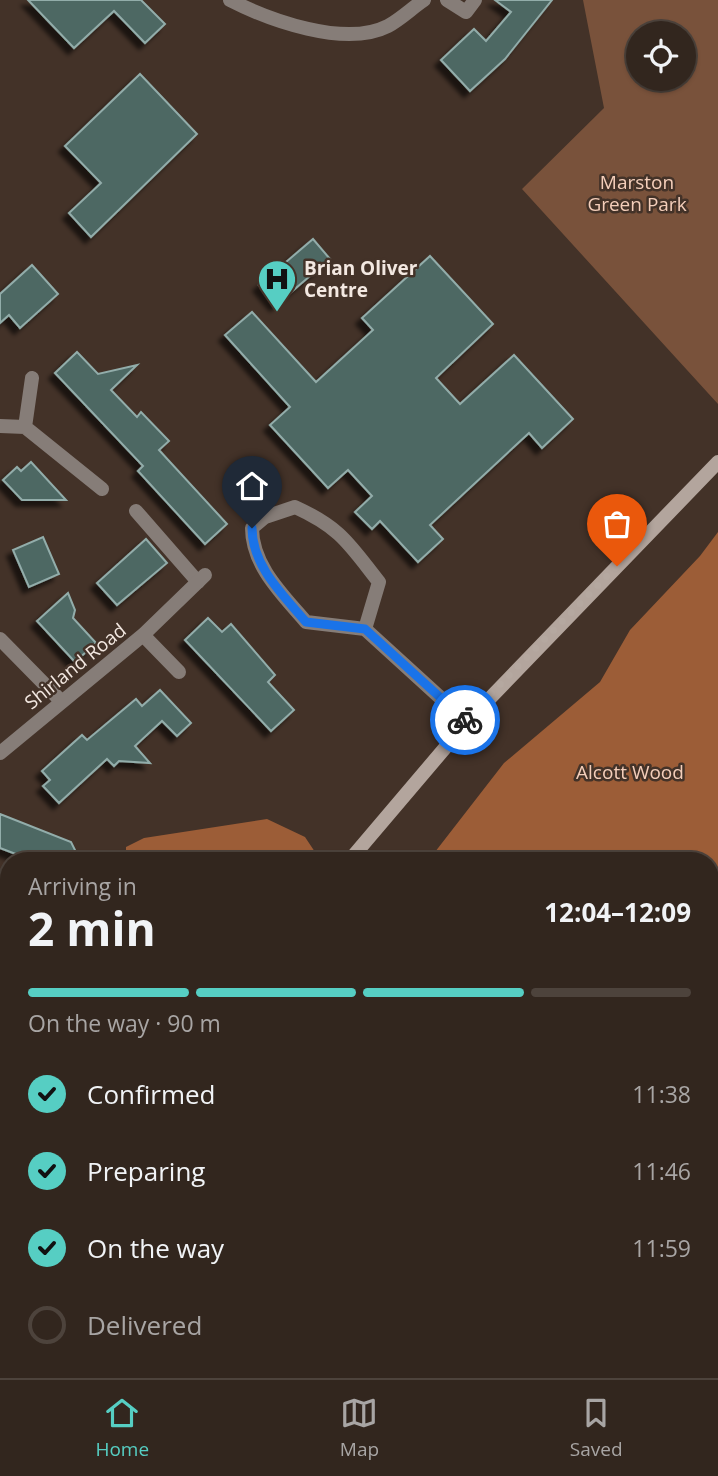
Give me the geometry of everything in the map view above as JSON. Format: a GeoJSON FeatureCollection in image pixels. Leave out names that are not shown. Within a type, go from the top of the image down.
{"type":"FeatureCollection","features":[{"type":"Feature","properties":{"kind":"street"},"geometry":{"type":"LineString","coordinates":[[230,0],[286,24],[359,33],[387,27],[424,0]]}},
{"type":"Feature","properties":{"kind":"street"},"geometry":{"type":"LineString","coordinates":[[447,0],[466,12],[475,0]]}},
{"type":"Feature","properties":{"kind":"street"},"geometry":{"type":"LineString","coordinates":[[25,426],[32,378]]}},
{"type":"Feature","properties":{"kind":"street"},"geometry":{"type":"LineString","coordinates":[[0,426],[25,426],[102,489]]}},
{"type":"Feature","properties":{"kind":"street"},"geometry":{"type":"LineString","coordinates":[[357,852],[467,722],[718,462]]}},
{"type":"Feature","properties":{"kind":"street"},"geometry":{"type":"LineString","coordinates":[[365,629],[379,582],[343,537],[326,521],[295,507],[265,517],[252,528],[252,545],[270,579],[306,622],[365,629],[467,722]]}},
{"type":"Feature","properties":{"kind":"street","name":"Shirland Road"},"geometry":{"type":"LineString","coordinates":[[0,753],[143,635],[202,578],[136,511]]}},
{"type":"Feature","properties":{"kind":"street","name":"Shirland Road"},"geometry":{"type":"LineString","coordinates":[[143,635],[179,672]]}},
{"type":"Feature","properties":{"kind":"street"},"geometry":{"type":"LineString","coordinates":[[0,639],[61,701]]}},
{"type":"Feature","properties":{"kind":"green space","name":"Marston Green Park"},"geometry":{"type":"Polygon","coordinates":[[[583,0],[718,0],[718,404],[522,189],[604,108],[583,0]]]}},
{"type":"Feature","properties":{"kind":"green space","name":"Alcott Wood"},"geometry":{"type":"Polygon","coordinates":[[[718,532],[718,852],[435,852],[504,763],[600,682],[630,630],[700,556],[718,532]]]}},
{"type":"Feature","properties":{"kind":"green space"},"geometry":{"type":"Polygon","coordinates":[[[267,819],[305,837],[315,852],[126,852],[126,847],[144,838],[267,819]]]}},
{"type":"Feature","properties":{"kind":"building"},"geometry":{"type":"Polygon","coordinates":[[[28,0],[141,0],[165,24],[145,43],[114,11],[74,48],[28,0]]]}},
{"type":"Feature","properties":{"kind":"building"},"geometry":{"type":"Polygon","coordinates":[[[495,0],[552,0],[505,59],[470,91],[441,60],[474,29],[486,41],[511,12],[495,0]]]}},
{"type":"Feature","properties":{"kind":"building"},"geometry":{"type":"Polygon","coordinates":[[[140,74],[197,134],[91,237],[69,213],[101,183],[65,146],[140,74]]]}},
{"type":"Feature","properties":{"kind":"building"},"geometry":{"type":"Polygon","coordinates":[[[313,239],[330,259],[276,305],[259,285],[313,239]]]}},
{"type":"Feature","properties":{"kind":"building"},"geometry":{"type":"Polygon","coordinates":[[[430,256],[493,324],[436,378],[460,404],[514,355],[573,419],[542,448],[529,433],[430,525],[443,539],[418,562],[380,521],[372,529],[355,512],[372,496],[348,470],[328,488],[270,425],[290,407],[225,335],[252,312],[316,382],[373,330],[362,318],[430,256]]]}},
{"type":"Feature","properties":{"kind":"building"},"geometry":{"type":"Polygon","coordinates":[[[32,265],[58,294],[20,328],[9,315],[0,323],[0,294],[32,265]]]}},
{"type":"Feature","properties":{"kind":"building"},"geometry":{"type":"Polygon","coordinates":[[[77,352],[98,374],[137,365],[111,390],[137,417],[141,412],[169,441],[159,450],[227,524],[205,544],[138,471],[143,466],[55,373],[77,352]]]}},
{"type":"Feature","properties":{"kind":"building"},"geometry":{"type":"Polygon","coordinates":[[[31,462],[66,500],[22,500],[3,480],[17,467],[21,471],[31,462]]]}},
{"type":"Feature","properties":{"kind":"building"},"geometry":{"type":"Polygon","coordinates":[[[43,537],[59,574],[29,587],[13,550],[43,537]]]}},
{"type":"Feature","properties":{"kind":"building"},"geometry":{"type":"Polygon","coordinates":[[[146,539],[167,563],[117,605],[97,583],[146,539]]]}},
{"type":"Feature","properties":{"kind":"building"},"geometry":{"type":"Polygon","coordinates":[[[68,593],[75,610],[73,618],[96,643],[75,662],[37,621],[68,593]]]}},
{"type":"Feature","properties":{"kind":"building"},"geometry":{"type":"Polygon","coordinates":[[[208,618],[222,632],[231,624],[275,675],[268,682],[294,710],[271,731],[185,640],[208,618]]]}},
{"type":"Feature","properties":{"kind":"building"},"geometry":{"type":"Polygon","coordinates":[[[160,690],[191,723],[177,736],[162,721],[135,746],[150,763],[119,761],[114,766],[107,759],[59,803],[43,786],[50,780],[42,771],[82,735],[87,740],[136,699],[142,706],[160,690]]]}},
{"type":"Feature","properties":{"kind":"building"},"geometry":{"type":"Polygon","coordinates":[[[0,814],[71,842],[75,850],[10,852],[0,848],[0,814]]]}},
{"type":"Feature","properties":{"kind":"way so far"},"geometry":{"type":"LineString","coordinates":[[465,720],[467,722],[617,566]]}},
{"type":"Feature","properties":{"kind":"place","name":"Brian Oliver Centre"},"geometry":{"type":"Point","coordinates":[277,313]}},
{"type":"Feature","properties":{"kind":"route"},"geometry":{"type":"LineString","coordinates":[[252,528],[252,545],[270,579],[306,622],[365,629],[465,720]]}}]}
